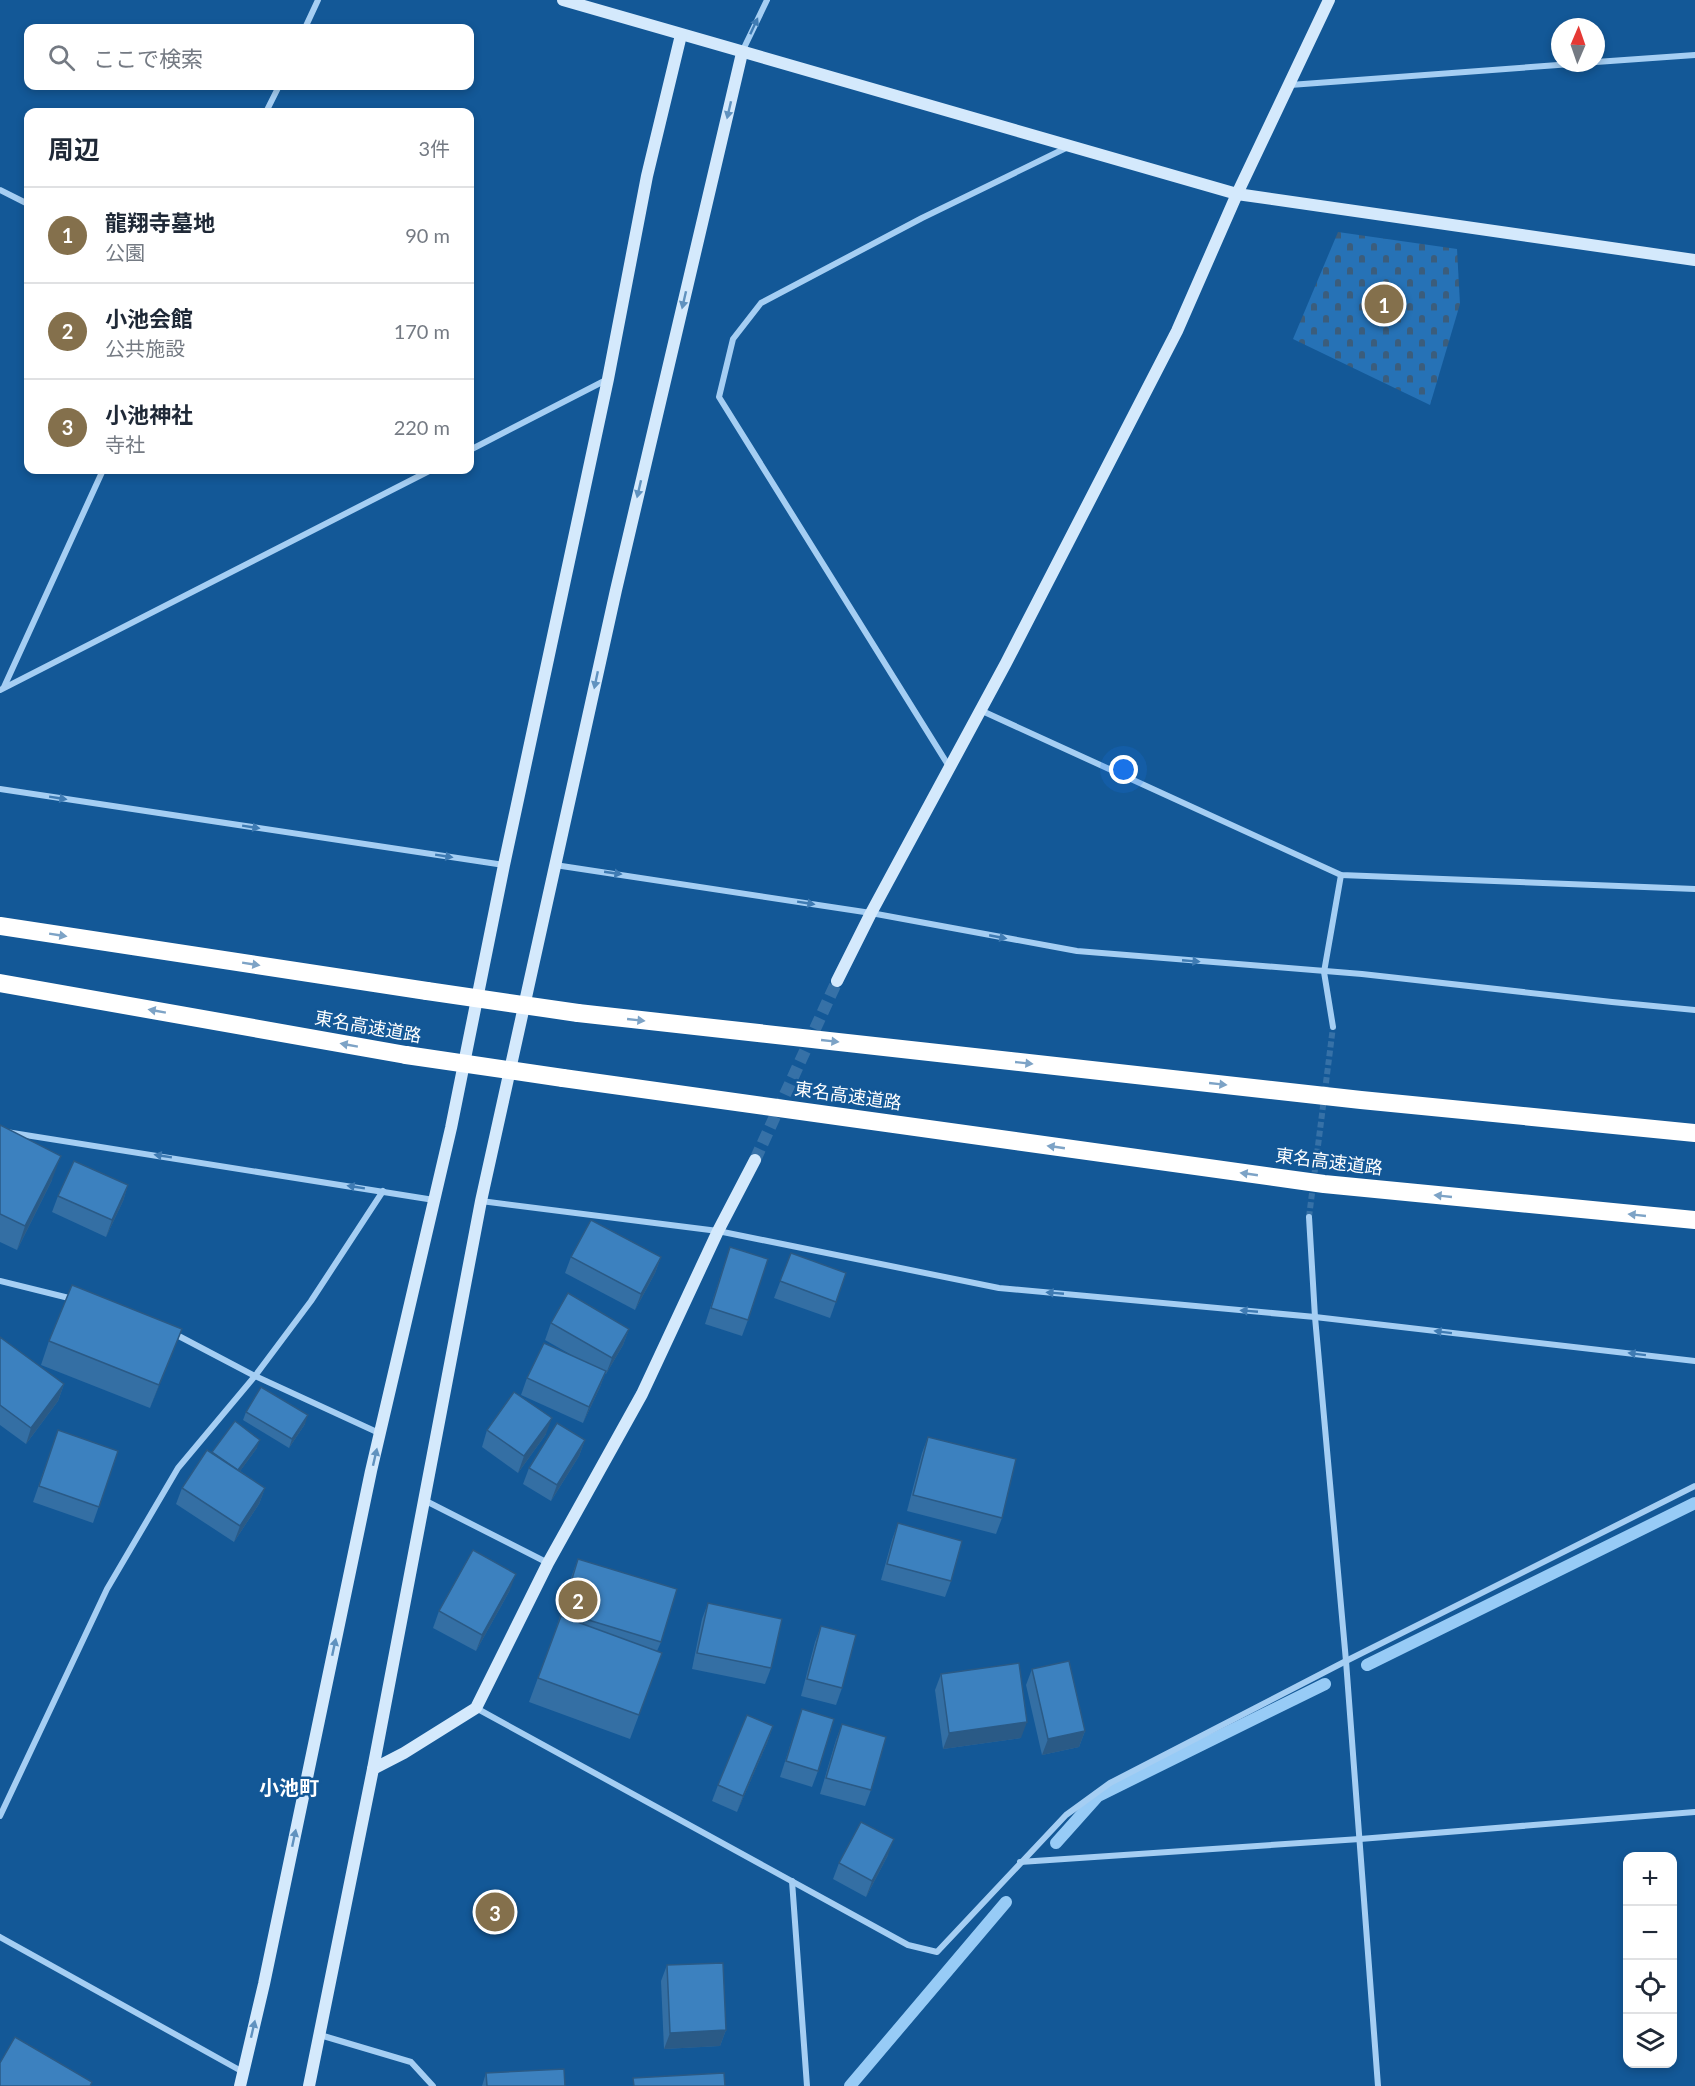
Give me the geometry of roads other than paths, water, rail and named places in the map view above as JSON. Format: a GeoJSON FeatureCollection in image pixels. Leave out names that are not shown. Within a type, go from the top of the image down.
{"type":"FeatureCollection","features":[{"type":"Feature","properties":{"kind":"highway"},"geometry":{"type":"LineString","coordinates":[[0,926],[578,1013],[1361,1100],[1695,1133]]}},
{"type":"Feature","properties":{"kind":"highway","name":"東名高速道路"},"geometry":{"type":"LineString","coordinates":[[0,983],[406,1055],[563,1078],[1324,1184],[1695,1220]]}},
{"type":"Feature","properties":{"kind":"street"},"geometry":{"type":"LineString","coordinates":[[307,24],[318,0]]}},
{"type":"Feature","properties":{"kind":"street"},"geometry":{"type":"LineString","coordinates":[[563,0],[1237,194],[1695,260]]}},
{"type":"Feature","properties":{"kind":"street"},"geometry":{"type":"LineString","coordinates":[[309,2086],[373,1769],[481,1201],[615,590],[742,53],[767,0]]}},
{"type":"Feature","properties":{"kind":"street"},"geometry":{"type":"LineString","coordinates":[[837,981],[871,913],[951,768],[1177,331],[1237,194],[1329,0]]}},
{"type":"Feature","properties":{"kind":"street"},"geometry":{"type":"LineString","coordinates":[[240,2086],[380,1433],[451,1128],[504,865],[608,379],[647,176],[681,34]]}},
{"type":"Feature","properties":{"kind":"street"},"geometry":{"type":"LineString","coordinates":[[1605,61],[1695,55]]}},
{"type":"Feature","properties":{"kind":"street"},"geometry":{"type":"LineString","coordinates":[[1289,85],[1551,66]]}},
{"type":"Feature","properties":{"kind":"street"},"geometry":{"type":"LineString","coordinates":[[268,108],[277,90]]}},
{"type":"Feature","properties":{"kind":"street"},"geometry":{"type":"LineString","coordinates":[[951,768],[719,397],[733,339],[761,303],[922,218],[1069,146]]}},
{"type":"Feature","properties":{"kind":"street"},"geometry":{"type":"LineString","coordinates":[[0,190],[24,202]]}},
{"type":"Feature","properties":{"kind":"street"},"geometry":{"type":"LineString","coordinates":[[474,448],[608,379]]}},
{"type":"Feature","properties":{"kind":"street"},"geometry":{"type":"LineString","coordinates":[[2,689],[101,474]]}},
{"type":"Feature","properties":{"kind":"street"},"geometry":{"type":"LineString","coordinates":[[2,689],[423,474]]}},
{"type":"Feature","properties":{"kind":"street"},"geometry":{"type":"LineString","coordinates":[[980,710],[1341,875],[1695,889]]}},
{"type":"Feature","properties":{"kind":"street"},"geometry":{"type":"LineString","coordinates":[[0,789],[504,865]]}},
{"type":"Feature","properties":{"kind":"street"},"geometry":{"type":"LineString","coordinates":[[555,866],[871,913],[1077,951],[1362,974],[1695,1010]]}},
{"type":"Feature","properties":{"kind":"street"},"geometry":{"type":"LineString","coordinates":[[1333,1027],[1324,972],[1341,875]]}},
{"type":"Feature","properties":{"kind":"street"},"geometry":{"type":"LineString","coordinates":[[0,1131],[434,1200]]}},
{"type":"Feature","properties":{"kind":"street"},"geometry":{"type":"LineString","coordinates":[[373,1769],[404,1753],[476,1708],[548,1563],[642,1394],[718,1231],[756,1160]]}},
{"type":"Feature","properties":{"kind":"street"},"geometry":{"type":"LineString","coordinates":[[0,1816],[107,1589],[178,1468],[255,1376],[311,1301],[383,1191]]}},
{"type":"Feature","properties":{"kind":"street"},"geometry":{"type":"LineString","coordinates":[[481,1201],[718,1231],[999,1288],[1316,1317],[1695,1361]]}},
{"type":"Feature","properties":{"kind":"street"},"geometry":{"type":"LineString","coordinates":[[1309,1217],[1378,2086]]}},
{"type":"Feature","properties":{"kind":"street"},"geometry":{"type":"LineString","coordinates":[[0,1281],[79,1300]]}},
{"type":"Feature","properties":{"kind":"street"},"geometry":{"type":"LineString","coordinates":[[165,1329],[255,1376],[380,1433]]}},
{"type":"Feature","properties":{"kind":"street"},"geometry":{"type":"LineString","coordinates":[[476,1708],[908,1945],[937,1952],[1066,1815],[1110,1783],[1346,1661],[1695,1486]]}},
{"type":"Feature","properties":{"kind":"street"},"geometry":{"type":"LineString","coordinates":[[424,1500],[548,1563]]}},
{"type":"Feature","properties":{"kind":"street"},"geometry":{"type":"LineString","coordinates":[[1020,1862],[1360,1839],[1695,1812]]}},
{"type":"Feature","properties":{"kind":"street"},"geometry":{"type":"LineString","coordinates":[[792,1881],[807,2086]]}},
{"type":"Feature","properties":{"kind":"street"},"geometry":{"type":"LineString","coordinates":[[0,1937],[243,2073]]}},
{"type":"Feature","properties":{"kind":"street"},"geometry":{"type":"LineString","coordinates":[[319,2034],[411,2062],[433,2086]]}},
{"type":"Feature","properties":{"kind":"waterway"},"geometry":{"type":"LineString","coordinates":[[1367,1665],[1695,1503]]}},
{"type":"Feature","properties":{"kind":"waterway"},"geometry":{"type":"LineString","coordinates":[[1056,1843],[1098,1796],[1325,1684]]}},
{"type":"Feature","properties":{"kind":"waterway"},"geometry":{"type":"LineString","coordinates":[[850,2086],[1006,1902]]}},
{"type":"Feature","properties":{"kind":"tunnel"},"geometry":{"type":"LineString","coordinates":[[755,1160],[837,981]]}},
{"type":"Feature","properties":{"kind":"tunnel"},"geometry":{"type":"LineString","coordinates":[[1309,1217],[1333,1027]]}},
{"type":"Feature","properties":{"kind":"place","name":"龍翔寺墓地"},"geometry":{"type":"Point","coordinates":[1384,304]}},
{"type":"Feature","properties":{"kind":"place","name":"小池会館"},"geometry":{"type":"Point","coordinates":[578,1600]}},
{"type":"Feature","properties":{"kind":"place","name":"小池神社"},"geometry":{"type":"Point","coordinates":[495,1912]}},
{"type":"Feature","properties":{"kind":"district","name":"小池町"},"geometry":{"type":"Point","coordinates":[289,1788]}}]}
